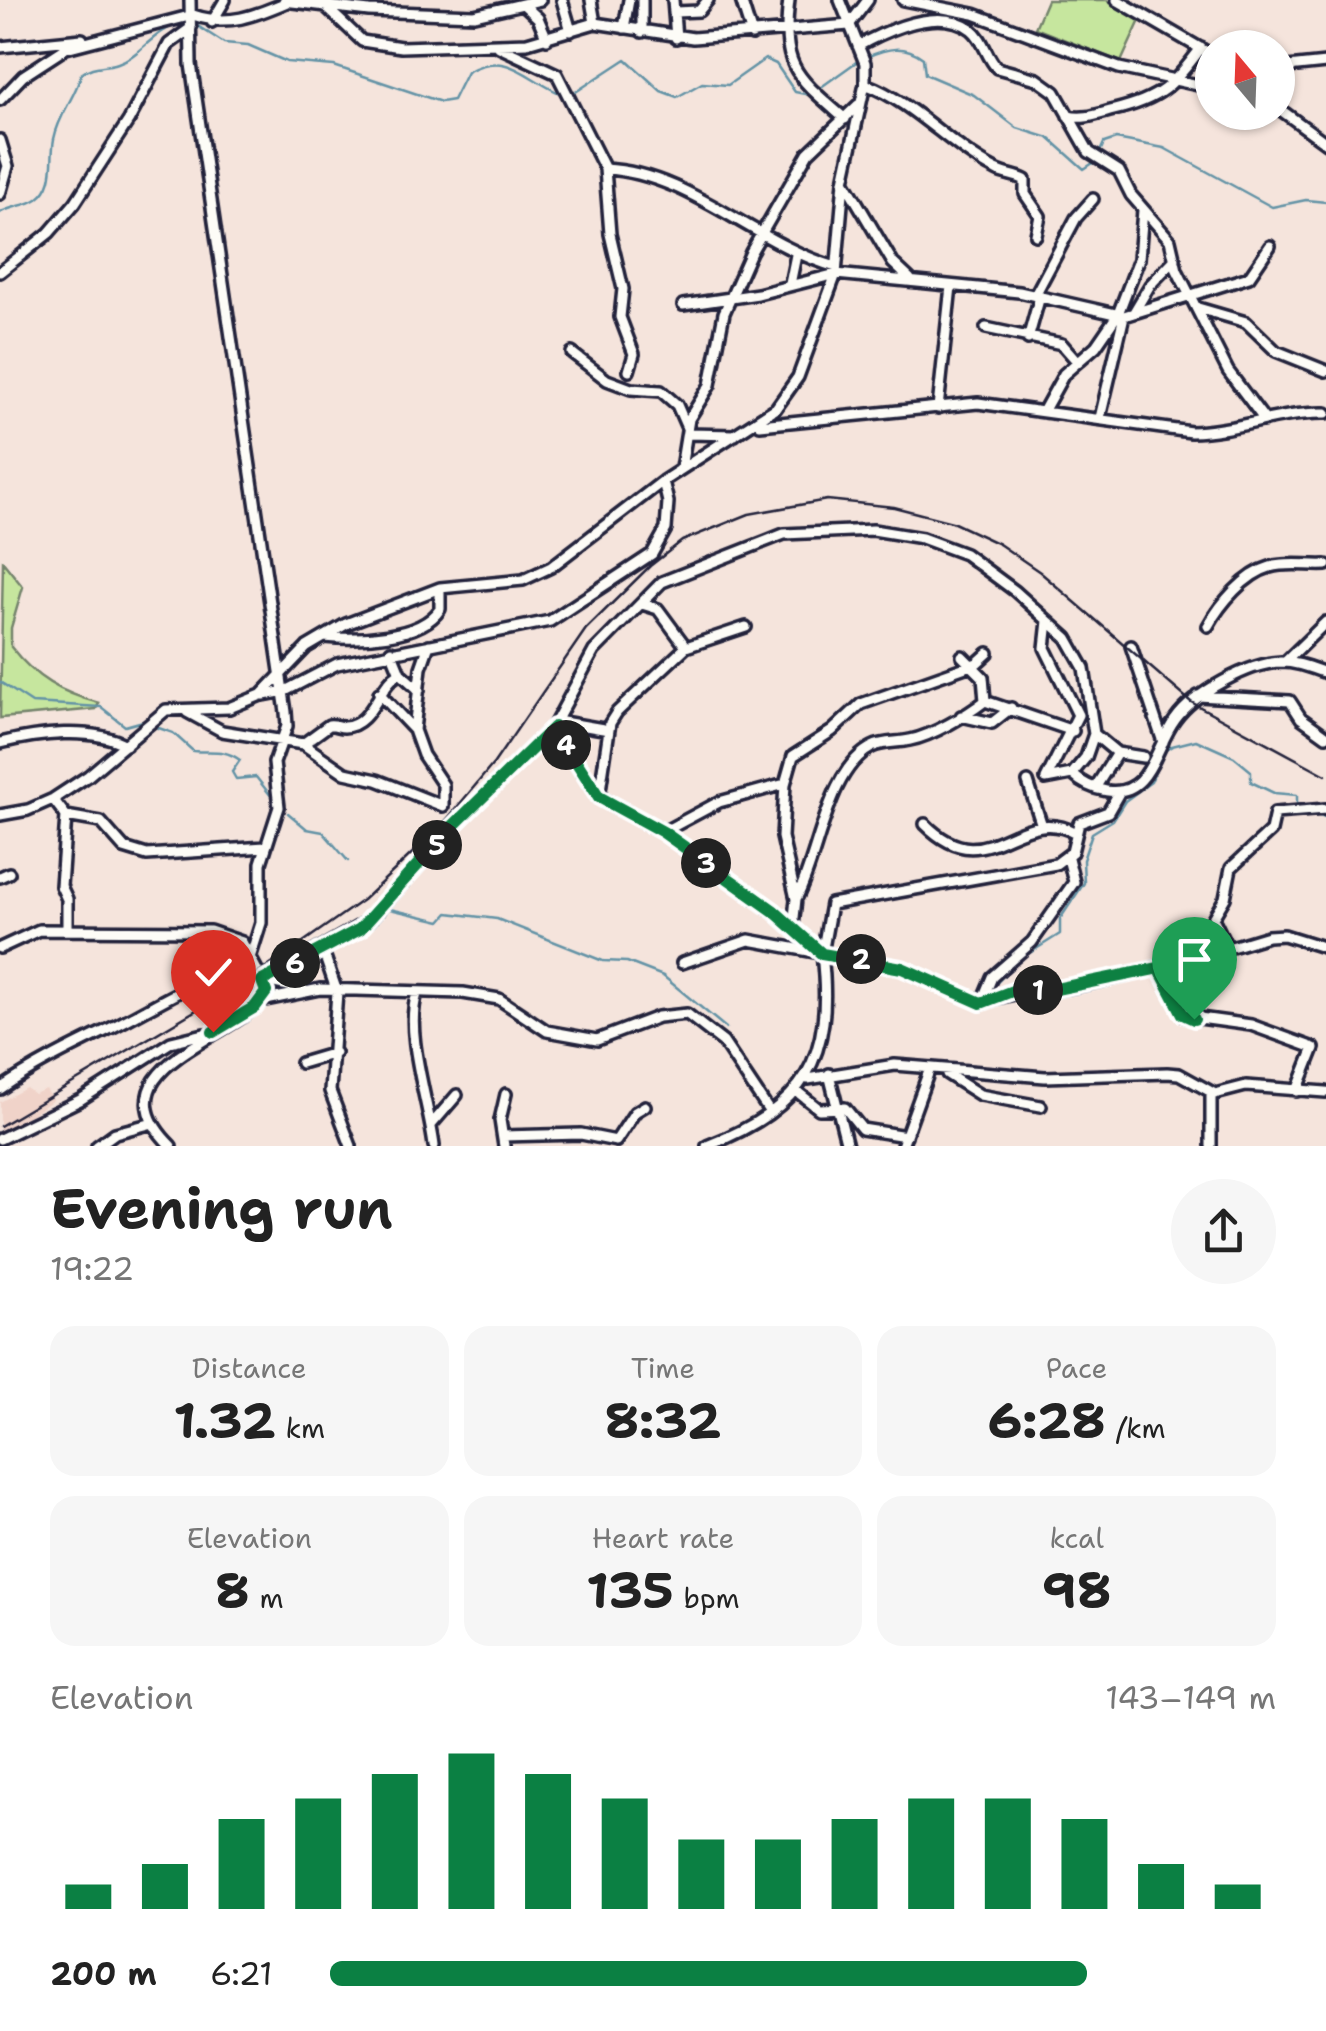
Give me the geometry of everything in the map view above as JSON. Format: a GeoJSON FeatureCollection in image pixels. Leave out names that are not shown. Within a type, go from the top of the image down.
{"type":"FeatureCollection","features":[{"type":"Feature","properties":{"kind":"street"},"geometry":{"type":"LineString","coordinates":[[190,0],[191,64],[285,691],[287,726],[274,763],[279,806],[265,847],[262,923],[251,960]]}},
{"type":"Feature","properties":{"kind":"street"},"geometry":{"type":"LineString","coordinates":[[212,22],[224,0]]}},
{"type":"Feature","properties":{"kind":"street"},"geometry":{"type":"LineString","coordinates":[[411,12],[414,0]]}},
{"type":"Feature","properties":{"kind":"street"},"geometry":{"type":"LineString","coordinates":[[0,100],[51,55],[89,40],[193,15],[212,22],[239,20],[287,1],[474,15],[540,0]]}},
{"type":"Feature","properties":{"kind":"street"},"geometry":{"type":"LineString","coordinates":[[562,0],[571,31]]}},
{"type":"Feature","properties":{"kind":"street"},"geometry":{"type":"LineString","coordinates":[[591,0],[595,23]]}},
{"type":"Feature","properties":{"kind":"street"},"geometry":{"type":"LineString","coordinates":[[624,28],[629,0]]}},
{"type":"Feature","properties":{"kind":"street"},"geometry":{"type":"LineString","coordinates":[[642,0],[642,32]]}},
{"type":"Feature","properties":{"kind":"street"},"geometry":{"type":"LineString","coordinates":[[673,0],[676,38]]}},
{"type":"Feature","properties":{"kind":"street"},"geometry":{"type":"LineString","coordinates":[[675,12],[699,10],[708,0]]}},
{"type":"Feature","properties":{"kind":"street"},"geometry":{"type":"LineString","coordinates":[[741,0],[752,35]]}},
{"type":"Feature","properties":{"kind":"street"},"geometry":{"type":"LineString","coordinates":[[790,0],[784,31],[786,49],[804,83],[845,119]]}},
{"type":"Feature","properties":{"kind":"street"},"geometry":{"type":"LineString","coordinates":[[261,696],[322,637],[440,588],[523,580],[551,568],[662,482],[757,425],[789,395],[836,270],[844,181],[866,84],[858,46],[840,0]]}},
{"type":"Feature","properties":{"kind":"street"},"geometry":{"type":"LineString","coordinates":[[324,5],[362,41],[401,47],[547,39],[595,23],[676,38],[848,26],[868,0]]}},
{"type":"Feature","properties":{"kind":"street"},"geometry":{"type":"LineString","coordinates":[[903,0],[974,14],[1119,68],[1195,83]]}},
{"type":"Feature","properties":{"kind":"street"},"geometry":{"type":"LineString","coordinates":[[1117,0],[1195,45]]}},
{"type":"Feature","properties":{"kind":"street"},"geometry":{"type":"LineString","coordinates":[[523,4],[538,18],[547,39]]}},
{"type":"Feature","properties":{"kind":"street"},"geometry":{"type":"LineString","coordinates":[[858,46],[918,22],[960,24],[975,33],[997,68],[1038,79],[1055,92],[1089,152],[1119,171],[1143,210],[1166,234],[1233,379],[1264,419]]}},
{"type":"Feature","properties":{"kind":"street"},"geometry":{"type":"LineString","coordinates":[[0,272],[48,233],[75,203],[129,120],[169,44],[190,28]]}},
{"type":"Feature","properties":{"kind":"street"},"geometry":{"type":"LineString","coordinates":[[0,46],[62,38],[89,40]]}},
{"type":"Feature","properties":{"kind":"street"},"geometry":{"type":"LineString","coordinates":[[492,44],[534,60],[557,74],[606,170],[610,234],[623,289],[620,317],[634,354],[629,371]]}},
{"type":"Feature","properties":{"kind":"street"},"geometry":{"type":"LineString","coordinates":[[1068,116],[1088,118],[1144,103],[1178,78],[1195,56]]}},
{"type":"Feature","properties":{"kind":"street"},"geometry":{"type":"LineString","coordinates":[[1295,66],[1326,62]]}},
{"type":"Feature","properties":{"kind":"street"},"geometry":{"type":"LineString","coordinates":[[866,84],[899,98],[933,128],[997,171],[1025,180],[1025,194],[1040,216],[1036,235]]}},
{"type":"Feature","properties":{"kind":"street"},"geometry":{"type":"LineString","coordinates":[[681,469],[692,412],[710,385],[719,331],[730,298],[808,153],[860,104]]}},
{"type":"Feature","properties":{"kind":"street"},"geometry":{"type":"LineString","coordinates":[[1295,120],[1326,143]]}},
{"type":"Feature","properties":{"kind":"street"},"geometry":{"type":"LineString","coordinates":[[0,140],[8,166],[0,194]]}},
{"type":"Feature","properties":{"kind":"street"},"geometry":{"type":"LineString","coordinates":[[606,170],[675,189],[796,255],[836,270],[1038,295],[1125,314],[1249,277],[1270,246]]}},
{"type":"Feature","properties":{"kind":"street"},"geometry":{"type":"LineString","coordinates":[[844,181],[892,264],[910,279]]}},
{"type":"Feature","properties":{"kind":"street"},"geometry":{"type":"LineString","coordinates":[[1028,339],[1038,295],[1076,218],[1093,199]]}},
{"type":"Feature","properties":{"kind":"street"},"geometry":{"type":"LineString","coordinates":[[1100,418],[1138,259],[1143,210]]}},
{"type":"Feature","properties":{"kind":"street"},"geometry":{"type":"LineString","coordinates":[[790,284],[796,255]]}},
{"type":"Feature","properties":{"kind":"street"},"geometry":{"type":"LineString","coordinates":[[1044,410],[1076,360],[1096,346],[1175,259]]}},
{"type":"Feature","properties":{"kind":"street"},"geometry":{"type":"LineString","coordinates":[[684,305],[730,298],[836,270]]}},
{"type":"Feature","properties":{"kind":"street"},"geometry":{"type":"LineString","coordinates":[[938,408],[951,286]]}},
{"type":"Feature","properties":{"kind":"street"},"geometry":{"type":"LineString","coordinates":[[1198,308],[1246,322],[1276,351],[1326,371]]}},
{"type":"Feature","properties":{"kind":"street"},"geometry":{"type":"LineString","coordinates":[[986,328],[1062,344],[1076,360]]}},
{"type":"Feature","properties":{"kind":"street"},"geometry":{"type":"LineString","coordinates":[[572,353],[607,380],[630,389],[662,391],[677,405],[688,432]]}},
{"type":"Feature","properties":{"kind":"street"},"geometry":{"type":"LineString","coordinates":[[757,425],[978,403],[1191,432],[1326,413]]}},
{"type":"Feature","properties":{"kind":"street"},"geometry":{"type":"LineString","coordinates":[[688,432],[738,435]]}},
{"type":"Feature","properties":{"kind":"street"},"geometry":{"type":"LineString","coordinates":[[0,814],[28,810],[53,799],[158,716],[182,708],[229,708],[285,691],[326,668],[392,651],[469,634],[535,626],[644,560],[666,530],[668,502],[662,482]]}},
{"type":"Feature","properties":{"kind":"street"},"geometry":{"type":"LineString","coordinates":[[262,981],[370,920],[462,816],[555,724],[594,651],[662,582],[680,572],[784,534],[873,530],[922,538],[965,554],[1048,621],[1079,656],[1095,718],[1094,734],[1086,757],[1072,774],[1046,779],[1078,720],[1077,707],[1045,648],[1048,621]]}},
{"type":"Feature","properties":{"kind":"street"},"geometry":{"type":"LineString","coordinates":[[1208,626],[1227,598],[1262,571],[1272,566],[1326,565]]}},
{"type":"Feature","properties":{"kind":"street"},"geometry":{"type":"LineString","coordinates":[[322,637],[386,634],[428,621],[440,609],[440,588]]}},
{"type":"Feature","properties":{"kind":"street"},"geometry":{"type":"LineString","coordinates":[[642,604],[655,606],[686,647]]}},
{"type":"Feature","properties":{"kind":"street"},"geometry":{"type":"LineString","coordinates":[[1285,662],[1326,622]]}},
{"type":"Feature","properties":{"kind":"street"},"geometry":{"type":"LineString","coordinates":[[599,797],[612,718],[640,686],[686,647],[746,627]]}},
{"type":"Feature","properties":{"kind":"street"},"geometry":{"type":"LineString","coordinates":[[414,730],[430,645]]}},
{"type":"Feature","properties":{"kind":"street"},"geometry":{"type":"LineString","coordinates":[[1131,646],[1146,703],[1164,742]]}},
{"type":"Feature","properties":{"kind":"street"},"geometry":{"type":"LineString","coordinates":[[392,651],[400,672],[419,690]]}},
{"type":"Feature","properties":{"kind":"street"},"geometry":{"type":"LineString","coordinates":[[793,927],[796,899],[782,836],[785,784],[793,756],[832,731],[850,711],[886,693],[972,664],[988,653]]}},
{"type":"Feature","properties":{"kind":"street"},"geometry":{"type":"LineString","coordinates":[[962,656],[986,686],[985,701]]}},
{"type":"Feature","properties":{"kind":"street"},"geometry":{"type":"LineString","coordinates":[[1072,774],[1095,788],[1120,791],[1140,781],[1175,720],[1198,696],[1264,666],[1285,662],[1326,673]]}},
{"type":"Feature","properties":{"kind":"street"},"geometry":{"type":"LineString","coordinates":[[303,744],[328,725],[345,727],[361,718],[383,684],[400,672]]}},
{"type":"Feature","properties":{"kind":"street"},"geometry":{"type":"LineString","coordinates":[[182,708],[222,731],[303,744],[345,774],[377,780],[443,806],[443,786],[423,756],[414,730],[379,693]]}},
{"type":"Feature","properties":{"kind":"street"},"geometry":{"type":"LineString","coordinates":[[1198,696],[1290,701],[1300,718],[1326,736]]}},
{"type":"Feature","properties":{"kind":"street"},"geometry":{"type":"LineString","coordinates":[[796,899],[814,865],[830,800],[864,753],[892,741],[912,740],[985,701],[1073,731]]}},
{"type":"Feature","properties":{"kind":"street"},"geometry":{"type":"LineString","coordinates":[[960,716],[996,722],[1011,708]]}},
{"type":"Feature","properties":{"kind":"street"},"geometry":{"type":"LineString","coordinates":[[1078,720],[1095,718]]}},
{"type":"Feature","properties":{"kind":"street"},"geometry":{"type":"LineString","coordinates":[[555,724],[609,730]]}},
{"type":"Feature","properties":{"kind":"street"},"geometry":{"type":"LineString","coordinates":[[555,724],[599,797],[663,832],[793,927],[822,954]]}},
{"type":"Feature","properties":{"kind":"street"},"geometry":{"type":"LineString","coordinates":[[1094,734],[1118,753],[1143,756]]}},
{"type":"Feature","properties":{"kind":"street"},"geometry":{"type":"LineString","coordinates":[[0,744],[63,735],[110,738],[126,745]]}},
{"type":"Feature","properties":{"kind":"street"},"geometry":{"type":"LineString","coordinates":[[1095,788],[1118,753]]}},
{"type":"Feature","properties":{"kind":"street"},"geometry":{"type":"LineString","coordinates":[[1028,782],[1042,826]]}},
{"type":"Feature","properties":{"kind":"street"},"geometry":{"type":"LineString","coordinates":[[663,832],[719,802],[785,784]]}},
{"type":"Feature","properties":{"kind":"street"},"geometry":{"type":"LineString","coordinates":[[981,1003],[992,976],[1032,942],[1074,882],[1068,858],[1079,823],[1113,807],[1120,791]]}},
{"type":"Feature","properties":{"kind":"street"},"geometry":{"type":"LineString","coordinates":[[53,799],[66,816],[61,886],[66,900],[67,930]]}},
{"type":"Feature","properties":{"kind":"street"},"geometry":{"type":"LineString","coordinates":[[1228,949],[1212,918],[1225,898],[1232,868],[1270,832],[1275,814],[1326,809]]}},
{"type":"Feature","properties":{"kind":"street"},"geometry":{"type":"LineString","coordinates":[[66,816],[102,822],[124,848],[147,855],[265,847]]}},
{"type":"Feature","properties":{"kind":"street"},"geometry":{"type":"LineString","coordinates":[[925,824],[949,844],[972,850],[1042,826],[1076,833]]}},
{"type":"Feature","properties":{"kind":"street"},"geometry":{"type":"LineString","coordinates":[[808,1079],[822,1028],[826,915],[835,902],[954,884],[1068,858]]}},
{"type":"Feature","properties":{"kind":"street"},"geometry":{"type":"LineString","coordinates":[[0,948],[39,930],[210,932],[238,938],[262,981],[266,992],[261,1001]]}},
{"type":"Feature","properties":{"kind":"street"},"geometry":{"type":"LineString","coordinates":[[682,964],[749,940],[902,968],[981,1003],[1015,990],[1056,989],[1159,968],[1284,935],[1326,948]]}},
{"type":"Feature","properties":{"kind":"street"},"geometry":{"type":"LineString","coordinates":[[322,948],[337,992],[330,1091],[351,1146]]}},
{"type":"Feature","properties":{"kind":"street"},"geometry":{"type":"LineString","coordinates":[[0,1089],[48,1056],[105,1032],[162,998],[251,960]]}},
{"type":"Feature","properties":{"kind":"street"},"geometry":{"type":"LineString","coordinates":[[1159,968],[1185,1016],[1252,1025],[1314,1048],[1297,1091]]}},
{"type":"Feature","properties":{"kind":"street"},"geometry":{"type":"LineString","coordinates":[[262,981],[276,980],[305,990],[499,998],[538,1028],[576,1039],[608,1038],[658,1017],[687,1014],[723,1042],[770,1111]]}},
{"type":"Feature","properties":{"kind":"street"},"geometry":{"type":"LineString","coordinates":[[168,1145],[148,1112],[149,1091],[182,1052],[261,1001],[305,990]]}},
{"type":"Feature","properties":{"kind":"street"},"geometry":{"type":"LineString","coordinates":[[417,994],[412,1014],[414,1041],[434,1146]]}},
{"type":"Feature","properties":{"kind":"street"},"geometry":{"type":"LineString","coordinates":[[2,1143],[80,1100],[171,1042],[213,1032]]}},
{"type":"Feature","properties":{"kind":"street"},"geometry":{"type":"LineString","coordinates":[[301,1063],[335,1053]]}},
{"type":"Feature","properties":{"kind":"street"},"geometry":{"type":"LineString","coordinates":[[712,1145],[770,1111],[808,1079],[896,1065],[929,1071],[1045,1077],[1179,1074],[1211,1093],[1246,1086],[1326,1092]]}},
{"type":"Feature","properties":{"kind":"street"},"geometry":{"type":"LineString","coordinates":[[795,1090],[814,1107],[849,1110],[862,1129],[904,1141],[929,1071]]}},
{"type":"Feature","properties":{"kind":"street"},"geometry":{"type":"LineString","coordinates":[[945,1072],[980,1095],[1041,1106]]}},
{"type":"Feature","properties":{"kind":"street"},"geometry":{"type":"LineString","coordinates":[[828,1074],[848,1146]]}},
{"type":"Feature","properties":{"kind":"street"},"geometry":{"type":"LineString","coordinates":[[1210,1146],[1211,1093]]}},
{"type":"Feature","properties":{"kind":"street"},"geometry":{"type":"LineString","coordinates":[[506,1094],[500,1120],[503,1141],[581,1134],[616,1141],[635,1112],[645,1106]]}},
{"type":"Feature","properties":{"kind":"street"},"geometry":{"type":"LineString","coordinates":[[432,1124],[457,1095]]}},
{"type":"Feature","properties":{"kind":"street"},"geometry":{"type":"LineString","coordinates":[[98,1146],[115,1134],[153,1123]]}},
{"type":"Feature","properties":{"kind":"shaded area"},"geometry":{"type":"Polygon","coordinates":[[[26,1088],[34,1094],[46,1089],[53,1100],[0,1136],[0,1102],[26,1088]]]}},
{"type":"Feature","properties":{"kind":"green space"},"geometry":{"type":"Polygon","coordinates":[[[1047,0],[1107,0],[1142,16],[1121,62],[1035,28],[1047,0]]]}},
{"type":"Feature","properties":{"kind":"green space"},"geometry":{"type":"Polygon","coordinates":[[[3,562],[23,587],[11,628],[11,647],[50,683],[99,703],[96,709],[0,718],[3,562]]]}},
{"type":"Feature","properties":{"kind":"waterway"},"geometry":{"type":"LineString","coordinates":[[0,213],[33,201],[48,187],[56,130],[81,74],[126,59],[165,30],[186,22]]}},
{"type":"Feature","properties":{"kind":"waterway"},"geometry":{"type":"LineString","coordinates":[[193,23],[224,43],[248,45],[287,62],[334,66],[441,102],[453,100],[467,72],[495,64],[517,69],[564,95]]}},
{"type":"Feature","properties":{"kind":"waterway"},"geometry":{"type":"LineString","coordinates":[[867,57],[895,49],[916,54],[923,58],[925,74],[974,95],[1017,128],[1049,138],[1084,169],[1096,161]]}},
{"type":"Feature","properties":{"kind":"waterway"},"geometry":{"type":"LineString","coordinates":[[571,95],[626,59],[661,91],[677,97],[702,83],[728,85],[765,59],[776,64],[795,92],[810,95]]}},
{"type":"Feature","properties":{"kind":"waterway"},"geometry":{"type":"LineString","coordinates":[[817,90],[859,60]]}},
{"type":"Feature","properties":{"kind":"waterway"},"geometry":{"type":"LineString","coordinates":[[1099,154],[1104,143],[1116,139],[1164,148],[1272,207],[1306,200],[1326,202]]}},
{"type":"Feature","properties":{"kind":"waterway"},"geometry":{"type":"LineString","coordinates":[[0,682],[32,703],[101,707],[125,726],[143,721]]}},
{"type":"Feature","properties":{"kind":"waterway"},"geometry":{"type":"LineString","coordinates":[[153,726],[173,733],[193,751],[234,756],[240,760],[232,772],[236,779],[256,777],[275,801]]}},
{"type":"Feature","properties":{"kind":"waterway"},"geometry":{"type":"LineString","coordinates":[[994,986],[1017,961],[1060,934],[1060,919],[1084,883],[1083,860],[1092,833],[1113,820],[1125,801],[1151,782],[1163,752],[1172,746],[1196,740],[1234,757],[1251,771],[1251,782],[1274,793],[1297,795],[1297,808]]}},
{"type":"Feature","properties":{"kind":"waterway"},"geometry":{"type":"LineString","coordinates":[[288,813],[307,829],[323,832],[348,861]]}},
{"type":"Feature","properties":{"kind":"waterway"},"geometry":{"type":"LineString","coordinates":[[1312,814],[1326,818]]}},
{"type":"Feature","properties":{"kind":"waterway"},"geometry":{"type":"LineString","coordinates":[[390,909],[441,921],[448,913],[497,919],[603,961],[627,962],[663,976],[726,1028]]}},
{"type":"Feature","properties":{"kind":"railway"},"geometry":{"type":"LineString","coordinates":[[0,1126],[259,973],[363,900],[443,824],[494,763],[586,629],[650,566],[682,541],[749,514],[827,500],[894,507],[952,522],[999,544],[1040,572],[1191,702],[1326,775]]}},
{"type":"Feature","properties":{"kind":"route"},"geometry":{"type":"LineString","coordinates":[[213,1032],[261,1001],[266,992],[262,981],[360,929],[450,829],[527,749],[554,727],[599,797],[663,832],[774,911],[822,954],[902,968],[981,1003],[1015,990],[1056,989],[1159,968],[1183,1014],[1194,1019]]}}]}
